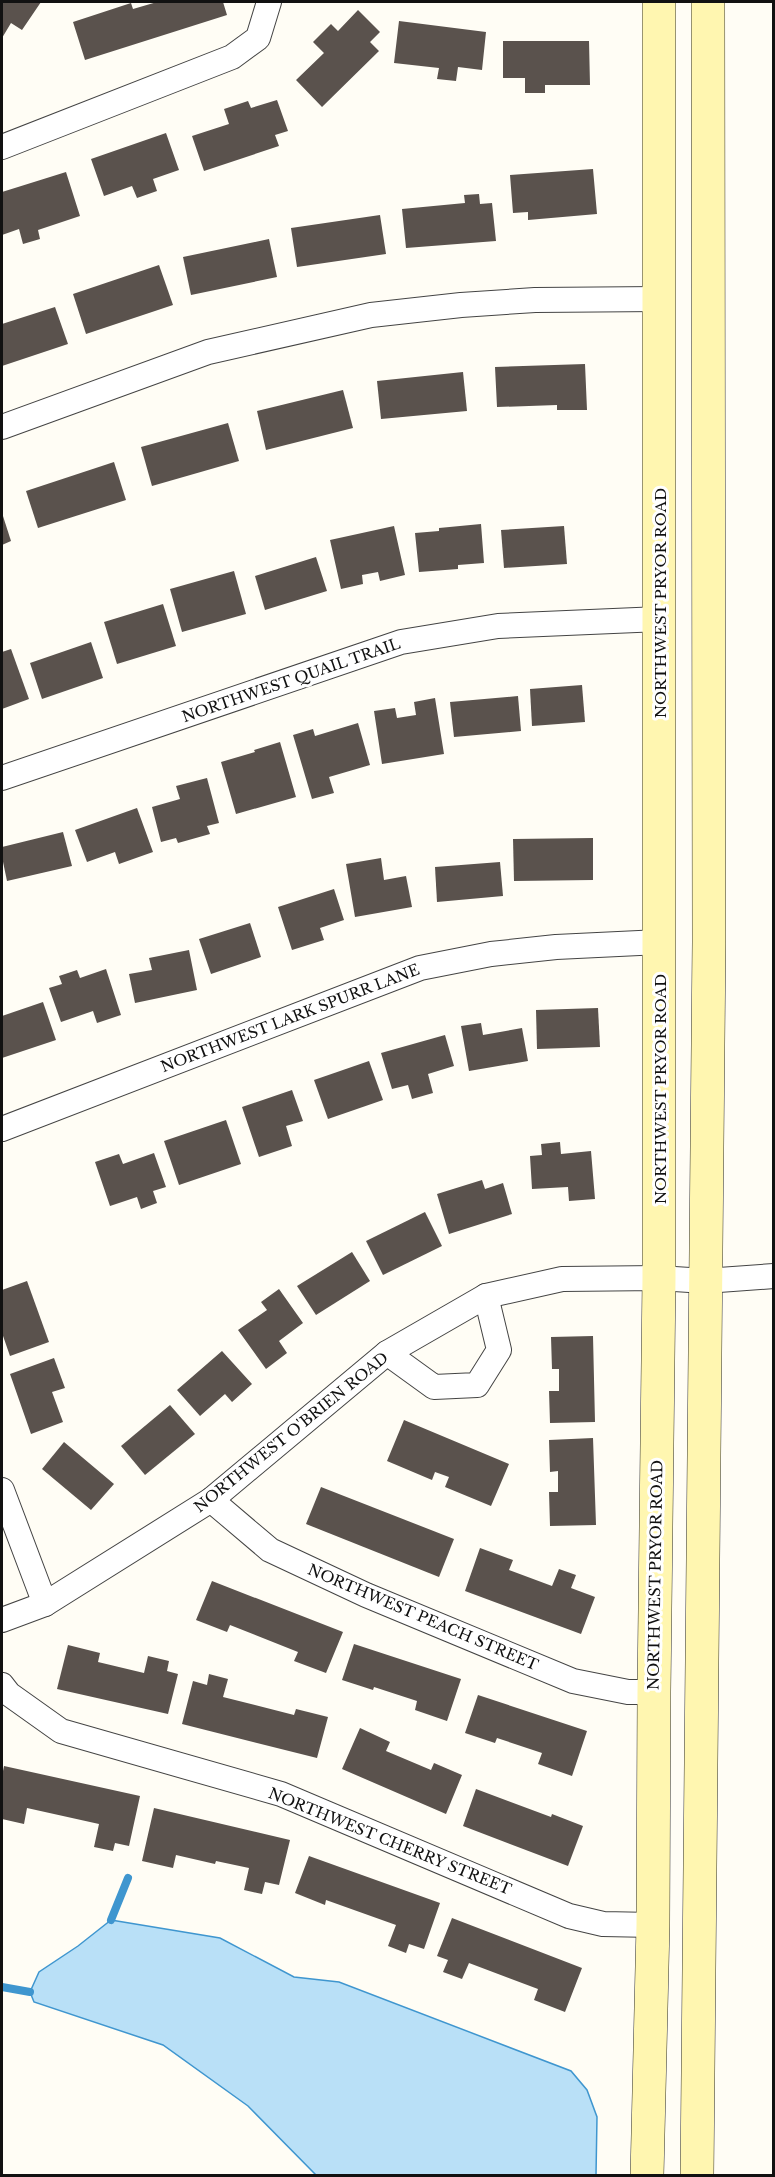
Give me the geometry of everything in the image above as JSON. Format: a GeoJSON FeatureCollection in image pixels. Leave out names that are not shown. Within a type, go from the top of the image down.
{"type":"FeatureCollection","features":[{"type":"Feature","properties":{"kind":"main road","name":"NORTHWEST PRYOR ROAD"},"geometry":{"type":"LineString","coordinates":[[647,2175],[653,1925],[659,1278],[659,2]]}},
{"type":"Feature","properties":{"kind":"main road"},"geometry":{"type":"LineString","coordinates":[[697,2175],[709,942],[708,2]]}},
{"type":"Feature","properties":{"kind":"street"},"geometry":{"type":"LineString","coordinates":[[2,147],[231,57],[258,38],[269,2]]}},
{"type":"Feature","properties":{"kind":"street"},"geometry":{"type":"LineString","coordinates":[[2,427],[208,352],[371,315],[535,300],[659,299]]}},
{"type":"Feature","properties":{"kind":"street","name":"NORTHWEST QUAIL TRAIL"},"geometry":{"type":"LineString","coordinates":[[2,778],[401,642],[498,626],[660,619]]}},
{"type":"Feature","properties":{"kind":"street","name":"NORTHWEST LARK SPURR LANE"},"geometry":{"type":"LineString","coordinates":[[2,1129],[420,968],[491,954],[556,947],[660,942]]}},
{"type":"Feature","properties":{"kind":"street","name":"NORTHWEST O'BRIEN ROAD"},"geometry":{"type":"LineString","coordinates":[[2,1620],[45,1604],[211,1500],[387,1353],[486,1296],[562,1279],[659,1278],[705,1281],[774,1276]]}},
{"type":"Feature","properties":{"kind":"street"},"geometry":{"type":"LineString","coordinates":[[387,1353],[434,1388],[477,1385],[499,1350],[486,1296]]}},
{"type":"Feature","properties":{"kind":"street"},"geometry":{"type":"LineString","coordinates":[[2,1490],[45,1604]]}},
{"type":"Feature","properties":{"kind":"street","name":"NORTHWEST PEACH STREET"},"geometry":{"type":"LineString","coordinates":[[211,1500],[270,1550],[366,1595],[573,1682],[628,1692],[654,1692]]}},
{"type":"Feature","properties":{"kind":"street","name":"NORTHWEST CHERRY STREET"},"geometry":{"type":"LineString","coordinates":[[2,1685],[9,1694],[61,1731],[281,1794],[569,1916],[603,1924],[653,1925]]}},
{"type":"Feature","properties":{"kind":"water"},"geometry":{"type":"Polygon","coordinates":[[[111,1920],[220,1938],[294,1977],[339,1982],[571,2071],[587,2090],[597,2117],[596,2175],[316,2175],[248,2106],[163,2045],[34,2002],[30,1992],[39,1972],[111,1920]]]}},
{"type":"Feature","properties":{"kind":"building"},"geometry":{"type":"Polygon","coordinates":[[[2,2],[41,2],[22,30],[11,23],[2,38],[2,2]]]}},
{"type":"Feature","properties":{"kind":"building"},"geometry":{"type":"Polygon","coordinates":[[[157,2],[223,2],[227,15],[85,60],[73,22],[131,3],[133,9],[157,2]]]}},
{"type":"Feature","properties":{"kind":"building"},"geometry":{"type":"Polygon","coordinates":[[[358,10],[380,32],[370,42],[379,51],[322,107],[296,80],[324,53],[313,42],[331,24],[338,31],[358,10]]]}},
{"type":"Feature","properties":{"kind":"building"},"geometry":{"type":"Polygon","coordinates":[[[399,21],[486,32],[482,70],[458,67],[456,81],[437,79],[439,68],[394,63],[399,21]]]}},
{"type":"Feature","properties":{"kind":"building"},"geometry":{"type":"Polygon","coordinates":[[[503,41],[589,41],[590,85],[545,85],[545,93],[525,93],[525,78],[503,78],[503,41]]]}},
{"type":"Feature","properties":{"kind":"building"},"geometry":{"type":"Polygon","coordinates":[[[277,100],[288,131],[275,135],[279,146],[204,171],[192,136],[229,124],[224,109],[248,101],[251,108],[277,100]]]}},
{"type":"Feature","properties":{"kind":"building"},"geometry":{"type":"Polygon","coordinates":[[[166,133],[179,170],[153,179],[157,191],[137,198],[132,186],[104,196],[91,159],[166,133]]]}},
{"type":"Feature","properties":{"kind":"building"},"geometry":{"type":"Polygon","coordinates":[[[593,169],[597,214],[528,220],[528,212],[513,213],[510,175],[593,169]]]}},
{"type":"Feature","properties":{"kind":"building"},"geometry":{"type":"Polygon","coordinates":[[[66,172],[80,216],[38,230],[40,239],[23,244],[19,229],[2,235],[2,192],[66,172]]]}},
{"type":"Feature","properties":{"kind":"building"},"geometry":{"type":"Polygon","coordinates":[[[479,194],[480,204],[492,203],[496,241],[406,248],[402,209],[465,203],[464,195],[479,194]]]}},
{"type":"Feature","properties":{"kind":"building"},"geometry":{"type":"Polygon","coordinates":[[[380,215],[386,254],[297,267],[291,228],[380,215]]]}},
{"type":"Feature","properties":{"kind":"building"},"geometry":{"type":"Polygon","coordinates":[[[269,239],[277,277],[191,295],[183,257],[269,239]]]}},
{"type":"Feature","properties":{"kind":"building"},"geometry":{"type":"Polygon","coordinates":[[[159,265],[173,305],[86,334],[73,294],[159,265]]]}},
{"type":"Feature","properties":{"kind":"building"},"geometry":{"type":"Polygon","coordinates":[[[55,307],[68,344],[2,366],[2,324],[55,307]]]}},
{"type":"Feature","properties":{"kind":"building"},"geometry":{"type":"Polygon","coordinates":[[[585,364],[587,410],[557,410],[557,405],[497,407],[495,367],[585,364]]]}},
{"type":"Feature","properties":{"kind":"building"},"geometry":{"type":"Polygon","coordinates":[[[463,372],[467,411],[381,419],[377,381],[463,372]]]}},
{"type":"Feature","properties":{"kind":"building"},"geometry":{"type":"Polygon","coordinates":[[[343,390],[353,428],[266,450],[257,411],[343,390]]]}},
{"type":"Feature","properties":{"kind":"building"},"geometry":{"type":"Polygon","coordinates":[[[228,423],[239,461],[152,486],[141,447],[228,423]]]}},
{"type":"Feature","properties":{"kind":"building"},"geometry":{"type":"Polygon","coordinates":[[[114,462],[126,500],[38,528],[26,491],[114,462]]]}},
{"type":"Feature","properties":{"kind":"building"},"geometry":{"type":"Polygon","coordinates":[[[2,513],[11,541],[2,545],[2,513]]]}},
{"type":"Feature","properties":{"kind":"building"},"geometry":{"type":"Polygon","coordinates":[[[481,524],[484,563],[458,565],[458,569],[419,572],[415,533],[481,524]]]}},
{"type":"Feature","properties":{"kind":"building"},"geometry":{"type":"Polygon","coordinates":[[[394,526],[405,575],[380,581],[378,572],[362,575],[363,584],[341,589],[330,540],[394,526]]]}},
{"type":"Feature","properties":{"kind":"building"},"geometry":{"type":"Polygon","coordinates":[[[564,526],[567,564],[504,568],[501,530],[564,526]]]}},
{"type":"Feature","properties":{"kind":"building"},"geometry":{"type":"Polygon","coordinates":[[[316,557],[327,591],[265,610],[255,576],[316,557]]]}},
{"type":"Feature","properties":{"kind":"building"},"geometry":{"type":"Polygon","coordinates":[[[234,571],[246,614],[182,632],[170,589],[234,571]]]}},
{"type":"Feature","properties":{"kind":"building"},"geometry":{"type":"Polygon","coordinates":[[[163,604],[176,646],[117,664],[104,622],[163,604]]]}},
{"type":"Feature","properties":{"kind":"building"},"geometry":{"type":"Polygon","coordinates":[[[91,642],[103,678],[42,699],[30,663],[91,642]]]}},
{"type":"Feature","properties":{"kind":"building"},"geometry":{"type":"Polygon","coordinates":[[[11,649],[29,699],[2,709],[2,652],[11,649]]]}},
{"type":"Feature","properties":{"kind":"building"},"geometry":{"type":"Polygon","coordinates":[[[582,685],[585,722],[532,726],[530,689],[582,685]]]}},
{"type":"Feature","properties":{"kind":"building"},"geometry":{"type":"Polygon","coordinates":[[[518,696],[521,731],[454,737],[450,702],[518,696]]]}},
{"type":"Feature","properties":{"kind":"building"},"geometry":{"type":"Polygon","coordinates":[[[435,698],[444,754],[382,764],[374,711],[395,708],[397,718],[416,715],[414,702],[435,698]]]}},
{"type":"Feature","properties":{"kind":"building"},"geometry":{"type":"Polygon","coordinates":[[[358,723],[370,765],[329,777],[334,793],[312,799],[293,735],[313,729],[315,736],[358,723]]]}},
{"type":"Feature","properties":{"kind":"building"},"geometry":{"type":"Polygon","coordinates":[[[280,742],[296,797],[236,814],[221,762],[280,742]]]}},
{"type":"Feature","properties":{"kind":"building"},"geometry":{"type":"Polygon","coordinates":[[[207,778],[219,823],[207,826],[210,834],[178,843],[176,838],[161,842],[152,807],[180,799],[176,786],[207,778]]]}},
{"type":"Feature","properties":{"kind":"building"},"geometry":{"type":"Polygon","coordinates":[[[137,808],[153,852],[119,864],[115,852],[87,862],[75,830],[137,808]]]}},
{"type":"Feature","properties":{"kind":"building"},"geometry":{"type":"Polygon","coordinates":[[[63,832],[72,866],[7,881],[2,847],[63,832]]]}},
{"type":"Feature","properties":{"kind":"building"},"geometry":{"type":"Polygon","coordinates":[[[593,838],[593,880],[514,881],[513,839],[593,838]]]}},
{"type":"Feature","properties":{"kind":"building"},"geometry":{"type":"Polygon","coordinates":[[[381,858],[384,880],[406,876],[412,907],[355,917],[346,864],[381,858]]]}},
{"type":"Feature","properties":{"kind":"building"},"geometry":{"type":"Polygon","coordinates":[[[500,862],[503,896],[437,902],[435,867],[500,862]]]}},
{"type":"Feature","properties":{"kind":"building"},"geometry":{"type":"Polygon","coordinates":[[[334,889],[344,920],[320,928],[324,940],[292,950],[278,907],[334,889]]]}},
{"type":"Feature","properties":{"kind":"building"},"geometry":{"type":"Polygon","coordinates":[[[250,923],[261,957],[211,974],[199,939],[250,923]]]}},
{"type":"Feature","properties":{"kind":"building"},"geometry":{"type":"Polygon","coordinates":[[[189,950],[197,990],[135,1003],[129,974],[152,970],[149,958],[189,950]]]}},
{"type":"Feature","properties":{"kind":"building"},"geometry":{"type":"Polygon","coordinates":[[[106,969],[121,1015],[97,1023],[93,1011],[61,1022],[49,988],[62,984],[59,976],[77,970],[80,978],[106,969]]]}},
{"type":"Feature","properties":{"kind":"building"},"geometry":{"type":"Polygon","coordinates":[[[43,1002],[56,1040],[2,1058],[2,1016],[43,1002]]]}},
{"type":"Feature","properties":{"kind":"building"},"geometry":{"type":"Polygon","coordinates":[[[598,1008],[600,1047],[537,1049],[536,1010],[598,1008]]]}},
{"type":"Feature","properties":{"kind":"building"},"geometry":{"type":"Polygon","coordinates":[[[481,1023],[483,1035],[522,1028],[528,1061],[469,1071],[461,1026],[481,1023]]]}},
{"type":"Feature","properties":{"kind":"building"},"geometry":{"type":"Polygon","coordinates":[[[445,1035],[454,1066],[428,1074],[433,1093],[412,1099],[408,1085],[392,1089],[381,1053],[445,1035]]]}},
{"type":"Feature","properties":{"kind":"building"},"geometry":{"type":"Polygon","coordinates":[[[369,1061],[383,1100],[328,1119],[314,1080],[369,1061]]]}},
{"type":"Feature","properties":{"kind":"building"},"geometry":{"type":"Polygon","coordinates":[[[292,1090],[303,1121],[286,1126],[292,1146],[259,1157],[242,1107],[292,1090]]]}},
{"type":"Feature","properties":{"kind":"building"},"geometry":{"type":"Polygon","coordinates":[[[226,1120],[241,1164],[179,1185],[164,1141],[226,1120]]]}},
{"type":"Feature","properties":{"kind":"building"},"geometry":{"type":"Polygon","coordinates":[[[560,1142],[561,1154],[591,1151],[595,1199],[569,1201],[568,1187],[532,1189],[530,1156],[542,1155],[541,1144],[560,1142]]]}},
{"type":"Feature","properties":{"kind":"building"},"geometry":{"type":"Polygon","coordinates":[[[154,1153],[166,1187],[153,1191],[157,1203],[141,1209],[137,1197],[110,1206],[95,1162],[119,1154],[123,1164],[154,1153]]]}},
{"type":"Feature","properties":{"kind":"building"},"geometry":{"type":"Polygon","coordinates":[[[482,1180],[485,1189],[503,1183],[512,1214],[449,1234],[437,1194],[482,1180]]]}},
{"type":"Feature","properties":{"kind":"building"},"geometry":{"type":"Polygon","coordinates":[[[425,1212],[442,1246],[383,1275],[366,1241],[425,1212]]]}},
{"type":"Feature","properties":{"kind":"building"},"geometry":{"type":"Polygon","coordinates":[[[352,1252],[370,1281],[316,1315],[297,1286],[352,1252]]]}},
{"type":"Feature","properties":{"kind":"building"},"geometry":{"type":"Polygon","coordinates":[[[27,1281],[49,1342],[10,1356],[2,1333],[2,1290],[27,1281]]]}},
{"type":"Feature","properties":{"kind":"building"},"geometry":{"type":"Polygon","coordinates":[[[279,1289],[303,1323],[279,1341],[287,1353],[266,1369],[238,1330],[267,1310],[261,1302],[279,1289]]]}},
{"type":"Feature","properties":{"kind":"building"},"geometry":{"type":"Polygon","coordinates":[[[593,1336],[595,1422],[550,1423],[549,1391],[559,1391],[559,1369],[552,1369],[551,1337],[593,1336]]]}},
{"type":"Feature","properties":{"kind":"building"},"geometry":{"type":"Polygon","coordinates":[[[222,1351],[252,1384],[232,1402],[225,1394],[200,1416],[177,1390],[222,1351]]]}},
{"type":"Feature","properties":{"kind":"building"},"geometry":{"type":"Polygon","coordinates":[[[54,1358],[65,1388],[52,1392],[63,1422],[31,1434],[10,1374],[54,1358]]]}},
{"type":"Feature","properties":{"kind":"building"},"geometry":{"type":"Polygon","coordinates":[[[170,1405],[195,1434],[145,1475],[121,1446],[170,1405]]]}},
{"type":"Feature","properties":{"kind":"building"},"geometry":{"type":"Polygon","coordinates":[[[404,1420],[509,1464],[491,1506],[445,1487],[449,1477],[435,1472],[432,1480],[387,1461],[404,1420]]]}},
{"type":"Feature","properties":{"kind":"building"},"geometry":{"type":"Polygon","coordinates":[[[593,1438],[596,1525],[550,1526],[549,1492],[558,1492],[558,1471],[550,1472],[549,1440],[593,1438]]]}},
{"type":"Feature","properties":{"kind":"building"},"geometry":{"type":"Polygon","coordinates":[[[64,1442],[114,1484],[91,1510],[42,1469],[64,1442]]]}},
{"type":"Feature","properties":{"kind":"building"},"geometry":{"type":"Polygon","coordinates":[[[321,1487],[454,1539],[439,1577],[306,1524],[321,1487]]]}},
{"type":"Feature","properties":{"kind":"building"},"geometry":{"type":"Polygon","coordinates":[[[480,1548],[513,1560],[509,1570],[552,1586],[559,1569],[576,1575],[571,1588],[595,1597],[581,1634],[465,1591],[480,1548]]]}},
{"type":"Feature","properties":{"kind":"building"},"geometry":{"type":"Polygon","coordinates":[[[212,1581],[343,1632],[326,1673],[294,1661],[298,1652],[230,1625],[227,1632],[196,1620],[212,1581]]]}},
{"type":"Feature","properties":{"kind":"building"},"geometry":{"type":"Polygon","coordinates":[[[354,1644],[461,1679],[447,1721],[415,1710],[417,1701],[374,1687],[373,1690],[342,1680],[354,1644]]]}},
{"type":"Feature","properties":{"kind":"building"},"geometry":{"type":"Polygon","coordinates":[[[68,1645],[100,1653],[98,1662],[144,1673],[148,1656],[169,1661],[167,1671],[178,1674],[168,1714],[57,1689],[68,1645]]]}},
{"type":"Feature","properties":{"kind":"building"},"geometry":{"type":"Polygon","coordinates":[[[209,1674],[228,1679],[223,1697],[294,1715],[296,1709],[328,1717],[317,1758],[182,1724],[193,1681],[207,1685],[209,1674]]]}},
{"type":"Feature","properties":{"kind":"building"},"geometry":{"type":"Polygon","coordinates":[[[478,1695],[587,1731],[572,1776],[538,1764],[542,1753],[497,1738],[495,1743],[465,1733],[478,1695]]]}},
{"type":"Feature","properties":{"kind":"building"},"geometry":{"type":"Polygon","coordinates":[[[360,1728],[390,1742],[386,1751],[431,1770],[434,1763],[462,1775],[446,1814],[342,1769],[360,1728]]]}},
{"type":"Feature","properties":{"kind":"building"},"geometry":{"type":"Polygon","coordinates":[[[4,1766],[140,1796],[129,1846],[115,1843],[113,1851],[94,1847],[99,1824],[27,1808],[24,1824],[2,1819],[4,1766]]]}},
{"type":"Feature","properties":{"kind":"building"},"geometry":{"type":"Polygon","coordinates":[[[476,1789],[551,1817],[552,1814],[583,1826],[568,1866],[463,1826],[476,1789]]]}},
{"type":"Feature","properties":{"kind":"building"},"geometry":{"type":"Polygon","coordinates":[[[154,1808],[290,1840],[279,1885],[265,1882],[262,1894],[244,1890],[249,1868],[216,1861],[215,1864],[176,1855],[173,1868],[142,1861],[154,1808]]]}},
{"type":"Feature","properties":{"kind":"building"},"geometry":{"type":"Polygon","coordinates":[[[309,1856],[440,1903],[424,1949],[409,1944],[406,1953],[388,1946],[396,1925],[326,1900],[325,1905],[295,1893],[309,1856]]]}},
{"type":"Feature","properties":{"kind":"building"},"geometry":{"type":"Polygon","coordinates":[[[452,1918],[582,1968],[565,2012],[534,2000],[538,1989],[469,1963],[462,1979],[443,1972],[448,1960],[437,1956],[452,1918]]]}},
{"type":"Feature","properties":{"kind":"waterway"},"geometry":{"type":"LineString","coordinates":[[111,1920],[128,1878]]}},
{"type":"Feature","properties":{"kind":"waterway"},"geometry":{"type":"LineString","coordinates":[[2,1987],[30,1992]]}}]}
